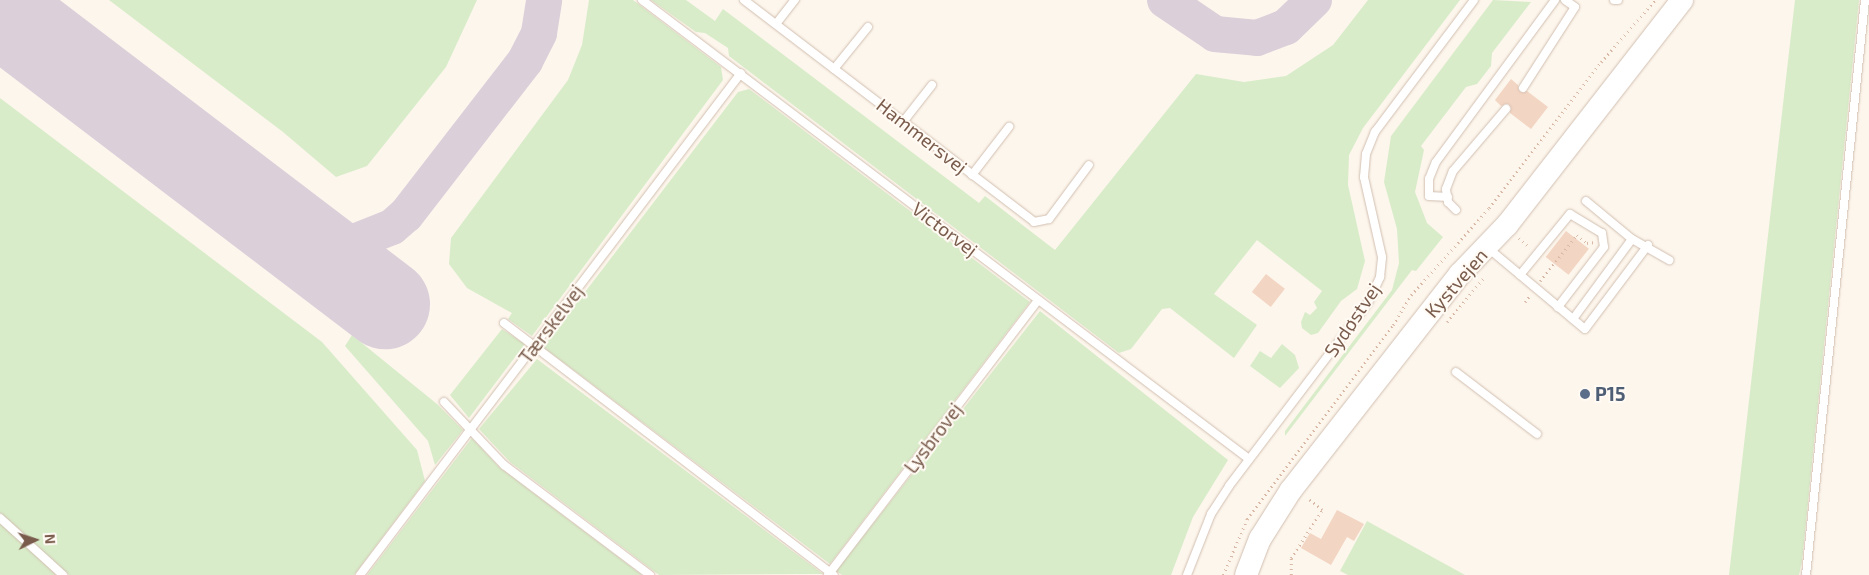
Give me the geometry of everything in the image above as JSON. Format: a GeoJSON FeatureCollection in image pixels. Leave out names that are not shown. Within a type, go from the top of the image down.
{"type":"FeatureCollection","features":[{"type":"Feature","properties":{"kind":"street","name":"Kystvejen"},"geometry":{"type":"LineString","coordinates":[[1246,575],[1260,539],[1303,495],[1460,274],[1493,253],[1682,0]]}},
{"type":"Feature","properties":{"kind":"lane","name":"Victorvej"},"geometry":{"type":"LineString","coordinates":[[642,0],[741,73],[1248,459]]}},
{"type":"Feature","properties":{"kind":"lane"},"geometry":{"type":"LineString","coordinates":[[776,24],[795,0]]}},
{"type":"Feature","properties":{"kind":"lane","name":"Sydøstvej"},"geometry":{"type":"LineString","coordinates":[[1187,575],[1212,514],[1248,459],[1368,303],[1380,277],[1382,257],[1364,177],[1366,154],[1375,132],[1474,0]]}},
{"type":"Feature","properties":{"kind":"lane"},"geometry":{"type":"LineString","coordinates":[[1448,197],[1429,196],[1428,179],[1436,162],[1555,0]]}},
{"type":"Feature","properties":{"kind":"lane"},"geometry":{"type":"LineString","coordinates":[[1806,575],[1865,0]]}},
{"type":"Feature","properties":{"kind":"lane","name":"Hammersvej"},"geometry":{"type":"LineString","coordinates":[[748,1],[902,122],[1034,222],[1042,224],[1089,165]]}},
{"type":"Feature","properties":{"kind":"lane"},"geometry":{"type":"LineString","coordinates":[[1523,88],[1575,7],[1567,1]]}},
{"type":"Feature","properties":{"kind":"lane"},"geometry":{"type":"LineString","coordinates":[[834,69],[868,26]]}},
{"type":"Feature","properties":{"kind":"lane","name":"Tærskelvej"},"geometry":{"type":"LineString","coordinates":[[360,575],[741,73]]}},
{"type":"Feature","properties":{"kind":"lane"},"geometry":{"type":"LineString","coordinates":[[902,122],[932,85]]}},
{"type":"Feature","properties":{"kind":"lane"},"geometry":{"type":"LineString","coordinates":[[1456,210],[1446,190],[1453,172],[1506,109]]}},
{"type":"Feature","properties":{"kind":"lane"},"geometry":{"type":"LineString","coordinates":[[972,175],[1009,127]]}},
{"type":"Feature","properties":{"kind":"lane"},"geometry":{"type":"LineString","coordinates":[[1586,202],[1632,239],[1648,245],[1669,260]]}},
{"type":"Feature","properties":{"kind":"lane"},"geometry":{"type":"LineString","coordinates":[[1520,275],[1570,214],[1602,234],[1604,248],[1558,307]]}},
{"type":"Feature","properties":{"kind":"lane"},"geometry":{"type":"LineString","coordinates":[[1573,318],[1632,239]]}},
{"type":"Feature","properties":{"kind":"lane"},"geometry":{"type":"LineString","coordinates":[[1493,253],[1585,328],[1648,245]]}},
{"type":"Feature","properties":{"kind":"lane","name":"Lysbrovej"},"geometry":{"type":"LineString","coordinates":[[831,574],[1038,300]]}},
{"type":"Feature","properties":{"kind":"lane"},"geometry":{"type":"LineString","coordinates":[[504,323],[831,574]]}},
{"type":"Feature","properties":{"kind":"lane"},"geometry":{"type":"LineString","coordinates":[[1456,372],[1537,434]]}},
{"type":"Feature","properties":{"kind":"lane"},"geometry":{"type":"LineString","coordinates":[[444,402],[504,465],[650,575]]}},
{"type":"Feature","properties":{"kind":"lane"},"geometry":{"type":"LineString","coordinates":[[0,518],[63,575]]}},
{"type":"Feature","properties":{"kind":"path"},"geometry":{"type":"LineString","coordinates":[[1443,326],[1493,253],[1524,230]]}},
{"type":"Feature","properties":{"kind":"path"},"geometry":{"type":"LineString","coordinates":[[1525,302],[1576,235],[1587,243],[1604,242]]}},
{"type":"Feature","properties":{"kind":"path"},"geometry":{"type":"LineString","coordinates":[[1291,575],[1291,558],[1322,510],[1303,495]]}},
{"type":"Feature","properties":{"kind":"green space"},"geometry":{"type":"Polygon","coordinates":[[[109,0],[477,0],[446,67],[367,166],[336,177],[283,132],[109,0]]]}},
{"type":"Feature","properties":{"kind":"green space"},"geometry":{"type":"Polygon","coordinates":[[[589,0],[633,0],[721,67],[723,80],[532,336],[508,319],[512,313],[467,288],[449,264],[451,238],[568,80],[582,45],[589,0]]]}},
{"type":"Feature","properties":{"kind":"green space"},"geometry":{"type":"Polygon","coordinates":[[[651,0],[686,0],[715,21],[723,9],[979,203],[985,196],[1055,250],[1196,74],[1244,82],[1286,76],[1333,45],[1368,0],[1460,0],[1363,128],[1349,155],[1348,185],[1365,261],[1357,289],[1341,301],[1318,333],[1311,335],[1302,328],[1301,322],[1305,312],[1310,315],[1317,308],[1314,302],[1322,291],[1257,240],[1214,294],[1257,325],[1234,358],[1170,308],[1162,309],[1131,349],[1119,353],[729,56],[728,48],[705,33],[696,32],[651,0]]]}},
{"type":"Feature","properties":{"kind":"green space"},"geometry":{"type":"Polygon","coordinates":[[[1493,0],[1531,2],[1492,53],[1491,66],[1477,84],[1466,87],[1421,146],[1424,150],[1415,192],[1427,223],[1443,237],[1416,271],[1412,270],[1285,436],[1285,431],[1392,290],[1399,263],[1397,229],[1384,182],[1391,136],[1493,0]]]}},
{"type":"Feature","properties":{"kind":"green space"},"geometry":{"type":"Polygon","coordinates":[[[1795,0],[1859,0],[1802,561],[1799,575],[1729,575],[1795,0]]]}},
{"type":"Feature","properties":{"kind":"green space"},"geometry":{"type":"Polygon","coordinates":[[[749,89],[1030,302],[830,564],[543,347],[738,92],[749,89]]]}},
{"type":"Feature","properties":{"kind":"green space"},"geometry":{"type":"Polygon","coordinates":[[[0,98],[322,342],[417,450],[425,481],[354,575],[69,575],[0,513],[0,98]]]}},
{"type":"Feature","properties":{"kind":"green space"},"geometry":{"type":"Polygon","coordinates":[[[1040,311],[1228,460],[1193,517],[1171,575],[842,575],[836,571],[1040,311]]]}},
{"type":"Feature","properties":{"kind":"green space"},"geometry":{"type":"Polygon","coordinates":[[[502,329],[525,344],[469,418],[450,395],[502,329]]]}},
{"type":"Feature","properties":{"kind":"green space"},"geometry":{"type":"Polygon","coordinates":[[[352,335],[437,404],[463,430],[435,465],[428,441],[345,346],[352,335]]]}},
{"type":"Feature","properties":{"kind":"green space"},"geometry":{"type":"Polygon","coordinates":[[[1282,344],[1295,355],[1299,368],[1280,388],[1250,366],[1260,351],[1271,358],[1282,344]]]}},
{"type":"Feature","properties":{"kind":"green space"},"geometry":{"type":"Polygon","coordinates":[[[537,359],[823,574],[659,575],[510,462],[479,429],[537,359]]]}},
{"type":"Feature","properties":{"kind":"green space"},"geometry":{"type":"Polygon","coordinates":[[[472,438],[499,467],[642,575],[367,575],[472,438]]]}},
{"type":"Feature","properties":{"kind":"green space"},"geometry":{"type":"Polygon","coordinates":[[[1367,521],[1465,575],[1348,575],[1340,571],[1367,521]]]}},
{"type":"Feature","properties":{"kind":"green space"},"geometry":{"type":"Polygon","coordinates":[[[0,523],[23,541],[56,575],[0,575],[0,523]]]}},
{"type":"Feature","properties":{"kind":"building"},"geometry":{"type":"Polygon","coordinates":[[[1511,79],[1518,85],[1520,92],[1527,91],[1548,107],[1531,129],[1510,113],[1509,104],[1501,106],[1495,100],[1511,79]]]}},
{"type":"Feature","properties":{"kind":"building"},"geometry":{"type":"Polygon","coordinates":[[[1566,231],[1589,249],[1569,275],[1546,257],[1566,231]]]}},
{"type":"Feature","properties":{"kind":"building"},"geometry":{"type":"Polygon","coordinates":[[[1266,274],[1285,289],[1271,307],[1252,292],[1266,274]]]}},
{"type":"Feature","properties":{"kind":"building"},"geometry":{"type":"Polygon","coordinates":[[[1337,510],[1364,524],[1354,541],[1347,537],[1331,565],[1301,548],[1310,533],[1321,539],[1337,510]]]}},
{"type":"Feature","properties":{"kind":"taxiway"},"geometry":{"type":"LineString","coordinates":[[295,235],[327,244],[349,244],[392,227],[406,215],[525,61],[539,33],[544,0]]}},
{"type":"Feature","properties":{"kind":"taxiway"},"geometry":{"type":"LineString","coordinates":[[1165,0],[1215,34],[1257,38],[1286,27],[1314,0]]}},
{"type":"Feature","properties":{"kind":"runway"},"geometry":{"type":"LineString","coordinates":[[0,11],[385,304]]}},
{"type":"Feature","properties":{"kind":"place","name":"P15"},"geometry":{"type":"Point","coordinates":[1585,394]}}]}
